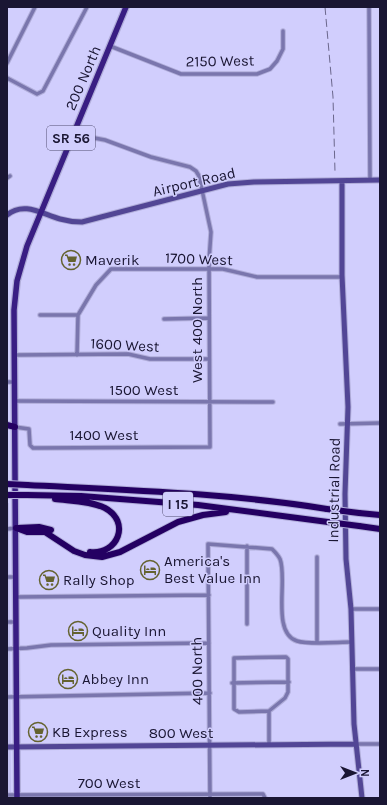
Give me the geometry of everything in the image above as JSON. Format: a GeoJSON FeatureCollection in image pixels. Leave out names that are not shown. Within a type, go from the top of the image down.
{"type":"FeatureCollection","features":[{"type":"Feature","properties":{"kind":"highway"},"geometry":{"type":"LineString","coordinates":[[7,425],[15,427]]}},
{"type":"Feature","properties":{"kind":"highway"},"geometry":{"type":"LineString","coordinates":[[7,428],[15,427]]}},
{"type":"Feature","properties":{"kind":"highway","name":"I 15"},"geometry":{"type":"LineString","coordinates":[[7,484],[247,499],[380,515]]}},
{"type":"Feature","properties":{"kind":"highway","name":"I 15"},"geometry":{"type":"LineString","coordinates":[[7,495],[81,496],[198,505],[380,529]]}},
{"type":"Feature","properties":{"kind":"highway"},"geometry":{"type":"LineString","coordinates":[[16,528],[44,528],[55,532],[76,548],[92,552],[108,550],[116,542],[119,533],[117,522],[105,508],[37,495]]}},
{"type":"Feature","properties":{"kind":"highway"},"geometry":{"type":"LineString","coordinates":[[16,528],[27,532],[44,532],[74,551],[85,555],[102,557],[120,552],[178,522],[203,515],[237,512],[265,515]]}},
{"type":"Feature","properties":{"kind":"main road","name":"200 North"},"geometry":{"type":"LineString","coordinates":[[18,796],[15,577],[16,282],[23,256],[40,212],[126,7]]}},
{"type":"Feature","properties":{"kind":"street"},"geometry":{"type":"LineString","coordinates":[[7,64],[35,7]]}},
{"type":"Feature","properties":{"kind":"street"},"geometry":{"type":"LineString","coordinates":[[7,78],[37,94],[40,93],[87,7]]}},
{"type":"Feature","properties":{"kind":"street"},"geometry":{"type":"LineString","coordinates":[[369,7],[370,180]]}},
{"type":"Feature","properties":{"kind":"street","name":"2150 West"},"geometry":{"type":"LineString","coordinates":[[110,46],[182,74],[257,74],[270,69],[277,61],[283,49],[283,31]]}},
{"type":"Feature","properties":{"kind":"street","name":"West 400 North"},"geometry":{"type":"LineString","coordinates":[[73,134],[105,140],[157,158],[190,167],[196,171],[199,176],[211,237],[209,269],[210,447]]}},
{"type":"Feature","properties":{"kind":"street","name":"Airport Road"},"geometry":{"type":"LineString","coordinates":[[7,215],[21,208],[40,212],[60,220],[82,222],[228,184],[254,182],[380,180]]}},
{"type":"Feature","properties":{"kind":"street","name":"Industrial Road"},"geometry":{"type":"LineString","coordinates":[[342,181],[342,277],[348,424],[345,532],[346,566],[351,609],[352,669],[356,744],[362,798]]}},
{"type":"Feature","properties":{"kind":"street","name":"1700 West"},"geometry":{"type":"LineString","coordinates":[[77,355],[78,315],[96,285],[111,269],[209,269],[230,270],[257,277],[342,277]]}},
{"type":"Feature","properties":{"kind":"street"},"geometry":{"type":"LineString","coordinates":[[40,316],[78,315]]}},
{"type":"Feature","properties":{"kind":"street"},"geometry":{"type":"LineString","coordinates":[[164,319],[209,318]]}},
{"type":"Feature","properties":{"kind":"street","name":"1600 West"},"geometry":{"type":"LineString","coordinates":[[15,355],[128,354],[150,359],[209,359]]}},
{"type":"Feature","properties":{"kind":"street"},"geometry":{"type":"LineString","coordinates":[[7,382],[15,382]]}},
{"type":"Feature","properties":{"kind":"street","name":"1500 West"},"geometry":{"type":"LineString","coordinates":[[15,401],[273,402]]}},
{"type":"Feature","properties":{"kind":"street"},"geometry":{"type":"LineString","coordinates":[[340,424],[380,424]]}},
{"type":"Feature","properties":{"kind":"street","name":"1400 West"},"geometry":{"type":"LineString","coordinates":[[15,427],[29,429],[30,445],[33,448],[210,447]]}},
{"type":"Feature","properties":{"kind":"street"},"geometry":{"type":"LineString","coordinates":[[7,528],[16,528]]}},
{"type":"Feature","properties":{"kind":"street","name":"400 North"},"geometry":{"type":"LineString","coordinates":[[210,796],[208,544],[247,546]]}},
{"type":"Feature","properties":{"kind":"street"},"geometry":{"type":"LineString","coordinates":[[247,624],[247,546],[272,549],[279,557],[282,568],[283,625],[286,633],[297,641],[352,642]]}},
{"type":"Feature","properties":{"kind":"street"},"geometry":{"type":"LineString","coordinates":[[317,557],[317,642]]}},
{"type":"Feature","properties":{"kind":"street"},"geometry":{"type":"LineString","coordinates":[[7,577],[15,577]]}},
{"type":"Feature","properties":{"kind":"street"},"geometry":{"type":"LineString","coordinates":[[16,597],[208,595]]}},
{"type":"Feature","properties":{"kind":"street"},"geometry":{"type":"LineString","coordinates":[[351,609],[380,609]]}},
{"type":"Feature","properties":{"kind":"street"},"geometry":{"type":"LineString","coordinates":[[7,622],[16,622]]}},
{"type":"Feature","properties":{"kind":"street"},"geometry":{"type":"LineString","coordinates":[[7,649],[51,645],[209,643]]}},
{"type":"Feature","properties":{"kind":"street"},"geometry":{"type":"LineString","coordinates":[[237,657],[286,657],[289,661],[288,692],[285,698],[269,711],[236,711],[232,704],[232,684],[233,661],[237,657]]}},
{"type":"Feature","properties":{"kind":"street"},"geometry":{"type":"LineString","coordinates":[[352,669],[380,669]]}},
{"type":"Feature","properties":{"kind":"street"},"geometry":{"type":"LineString","coordinates":[[232,684],[289,682]]}},
{"type":"Feature","properties":{"kind":"street"},"geometry":{"type":"LineString","coordinates":[[7,697],[210,693]]}},
{"type":"Feature","properties":{"kind":"street"},"geometry":{"type":"LineString","coordinates":[[269,711],[269,745]]}},
{"type":"Feature","properties":{"kind":"street"},"geometry":{"type":"LineString","coordinates":[[356,744],[380,744]]}},
{"type":"Feature","properties":{"kind":"street","name":"800 West"},"geometry":{"type":"LineString","coordinates":[[7,747],[356,744]]}},
{"type":"Feature","properties":{"kind":"street","name":"700 West"},"geometry":{"type":"LineString","coordinates":[[7,795],[230,796],[262,794],[264,798]]}},
{"type":"Feature","properties":{"kind":"shaded area"},"geometry":{"type":"Polygon","coordinates":[[[7,503],[9,503],[11,793],[7,793],[7,503]]]}},
{"type":"Feature","properties":{"kind":"railway"},"geometry":{"type":"LineString","coordinates":[[325,7],[333,97],[335,172]]}},
{"type":"Feature","properties":{"kind":"place","name":"Maverik"},"geometry":{"type":"Point","coordinates":[71,260]}},
{"type":"Feature","properties":{"kind":"place","name":"America's Best Value Inn"},"geometry":{"type":"Point","coordinates":[150,570]}},
{"type":"Feature","properties":{"kind":"place","name":"Rally Shop"},"geometry":{"type":"Point","coordinates":[49,580]}},
{"type":"Feature","properties":{"kind":"place","name":"Quality Inn"},"geometry":{"type":"Point","coordinates":[78,631]}},
{"type":"Feature","properties":{"kind":"place","name":"Abbey Inn"},"geometry":{"type":"Point","coordinates":[68,679]}},
{"type":"Feature","properties":{"kind":"place","name":"KB Express"},"geometry":{"type":"Point","coordinates":[38,732]}}]}
